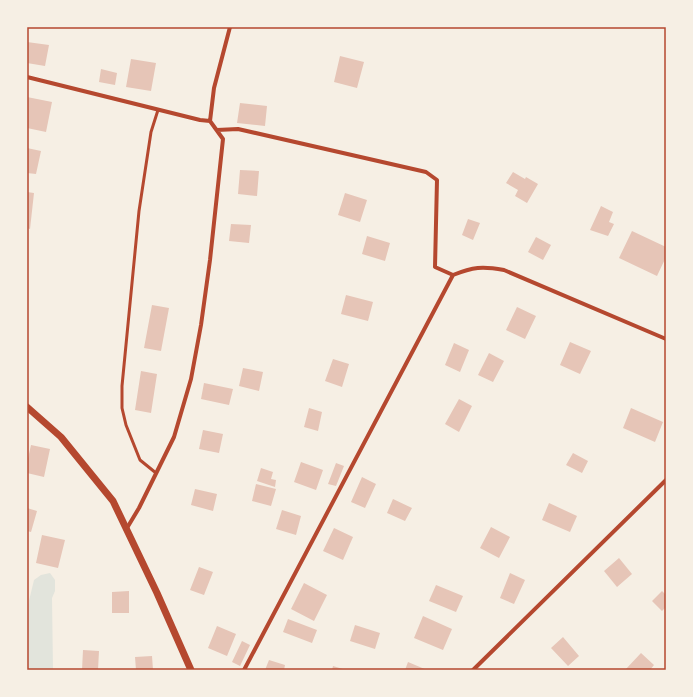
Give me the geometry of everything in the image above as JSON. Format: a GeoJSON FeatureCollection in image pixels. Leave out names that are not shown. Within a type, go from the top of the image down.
{"type":"FeatureCollection","features":[{"type":"Feature","properties":{"kind":"street"},"geometry":{"type":"LineString","coordinates":[[127,528],[139,508],[174,437],[192,371],[210,260],[223,139],[210,121],[214,88],[230,27]]}},
{"type":"Feature","properties":{"kind":"street"},"geometry":{"type":"LineString","coordinates":[[27,77],[158,110],[210,121]]}},
{"type":"Feature","properties":{"kind":"street"},"geometry":{"type":"LineString","coordinates":[[217,130],[238,129],[426,172],[437,180],[435,267],[453,275]]}},
{"type":"Feature","properties":{"kind":"street"},"geometry":{"type":"LineString","coordinates":[[244,670],[453,275],[471,268],[489,267],[504,270],[666,339]]}},
{"type":"Feature","properties":{"kind":"street"},"geometry":{"type":"LineString","coordinates":[[27,407],[61,437],[114,501],[158,593],[191,670]]}},
{"type":"Feature","properties":{"kind":"street"},"geometry":{"type":"LineString","coordinates":[[474,670],[666,480]]}},
{"type":"Feature","properties":{"kind":"lane"},"geometry":{"type":"LineString","coordinates":[[156,473],[140,460],[126,425],[122,408],[122,386],[139,212],[151,132],[158,110]]}},
{"type":"Feature","properties":{"kind":"shaded area"},"geometry":{"type":"Polygon","coordinates":[[[50,573],[55,580],[55,591],[52,598],[53,670],[27,670],[27,609],[34,580],[41,575],[50,573]]]}},
{"type":"Feature","properties":{"kind":"building"},"geometry":{"type":"Polygon","coordinates":[[[27,42],[49,45],[45,66],[27,63],[27,42]]]}},
{"type":"Feature","properties":{"kind":"building"},"geometry":{"type":"Polygon","coordinates":[[[340,56],[364,62],[357,88],[334,82],[340,56]]]}},
{"type":"Feature","properties":{"kind":"building"},"geometry":{"type":"Polygon","coordinates":[[[131,59],[156,63],[151,91],[126,87],[131,59]]]}},
{"type":"Feature","properties":{"kind":"building"},"geometry":{"type":"Polygon","coordinates":[[[101,69],[117,73],[115,85],[99,82],[101,69]]]}},
{"type":"Feature","properties":{"kind":"building"},"geometry":{"type":"Polygon","coordinates":[[[27,97],[52,102],[46,132],[27,128],[27,97]]]}},
{"type":"Feature","properties":{"kind":"building"},"geometry":{"type":"Polygon","coordinates":[[[240,103],[267,106],[265,126],[237,123],[240,103]]]}},
{"type":"Feature","properties":{"kind":"building"},"geometry":{"type":"Polygon","coordinates":[[[27,148],[41,151],[36,174],[27,173],[27,148]]]}},
{"type":"Feature","properties":{"kind":"building"},"geometry":{"type":"Polygon","coordinates":[[[240,170],[259,171],[257,196],[238,194],[240,170]]]}},
{"type":"Feature","properties":{"kind":"building"},"geometry":{"type":"Polygon","coordinates":[[[513,172],[538,184],[527,203],[515,196],[518,190],[506,183],[513,172]]]}},
{"type":"Feature","properties":{"kind":"building"},"geometry":{"type":"Polygon","coordinates":[[[27,192],[34,193],[30,229],[27,228],[27,192]]]}},
{"type":"Feature","properties":{"kind":"building"},"geometry":{"type":"Polygon","coordinates":[[[345,193],[367,200],[360,222],[338,215],[345,193]]]}},
{"type":"Feature","properties":{"kind":"building"},"geometry":{"type":"Polygon","coordinates":[[[601,206],[613,212],[609,222],[614,224],[608,236],[590,230],[601,206]]]}},
{"type":"Feature","properties":{"kind":"building"},"geometry":{"type":"Polygon","coordinates":[[[468,219],[480,223],[473,240],[462,235],[468,219]]]}},
{"type":"Feature","properties":{"kind":"building"},"geometry":{"type":"Polygon","coordinates":[[[231,224],[251,225],[249,243],[229,241],[231,224]]]}},
{"type":"Feature","properties":{"kind":"building"},"geometry":{"type":"Polygon","coordinates":[[[632,231],[666,247],[666,257],[657,276],[619,258],[632,231]]]}},
{"type":"Feature","properties":{"kind":"building"},"geometry":{"type":"Polygon","coordinates":[[[367,236],[390,243],[385,261],[362,254],[367,236]]]}},
{"type":"Feature","properties":{"kind":"building"},"geometry":{"type":"Polygon","coordinates":[[[536,237],[551,245],[543,260],[528,252],[536,237]]]}},
{"type":"Feature","properties":{"kind":"building"},"geometry":{"type":"Polygon","coordinates":[[[346,295],[373,302],[368,321],[341,314],[346,295]]]}},
{"type":"Feature","properties":{"kind":"building"},"geometry":{"type":"Polygon","coordinates":[[[152,305],[169,308],[161,351],[144,348],[152,305]]]}},
{"type":"Feature","properties":{"kind":"building"},"geometry":{"type":"Polygon","coordinates":[[[517,307],[536,316],[525,339],[506,330],[517,307]]]}},
{"type":"Feature","properties":{"kind":"building"},"geometry":{"type":"Polygon","coordinates":[[[570,342],[591,351],[580,374],[560,365],[570,342]]]}},
{"type":"Feature","properties":{"kind":"building"},"geometry":{"type":"Polygon","coordinates":[[[454,343],[469,350],[460,372],[445,365],[454,343]]]}},
{"type":"Feature","properties":{"kind":"building"},"geometry":{"type":"Polygon","coordinates":[[[489,353],[504,361],[493,382],[478,375],[489,353]]]}},
{"type":"Feature","properties":{"kind":"building"},"geometry":{"type":"Polygon","coordinates":[[[333,359],[349,364],[342,387],[325,381],[333,359]]]}},
{"type":"Feature","properties":{"kind":"building"},"geometry":{"type":"Polygon","coordinates":[[[243,368],[263,372],[259,391],[239,386],[243,368]]]}},
{"type":"Feature","properties":{"kind":"building"},"geometry":{"type":"Polygon","coordinates":[[[141,371],[157,374],[151,413],[135,410],[141,371]]]}},
{"type":"Feature","properties":{"kind":"building"},"geometry":{"type":"Polygon","coordinates":[[[204,383],[233,389],[229,405],[201,399],[204,383]]]}},
{"type":"Feature","properties":{"kind":"building"},"geometry":{"type":"Polygon","coordinates":[[[459,399],[472,406],[459,432],[445,424],[459,399]]]}},
{"type":"Feature","properties":{"kind":"building"},"geometry":{"type":"Polygon","coordinates":[[[309,408],[322,412],[318,431],[304,427],[309,408]]]}},
{"type":"Feature","properties":{"kind":"building"},"geometry":{"type":"Polygon","coordinates":[[[631,408],[663,422],[655,442],[623,428],[631,408]]]}},
{"type":"Feature","properties":{"kind":"building"},"geometry":{"type":"Polygon","coordinates":[[[203,430],[223,434],[219,453],[199,449],[203,430]]]}},
{"type":"Feature","properties":{"kind":"building"},"geometry":{"type":"Polygon","coordinates":[[[31,445],[50,449],[44,477],[27,473],[27,463],[31,445]]]}},
{"type":"Feature","properties":{"kind":"building"},"geometry":{"type":"Polygon","coordinates":[[[573,453],[588,461],[582,473],[566,465],[573,453]]]}},
{"type":"Feature","properties":{"kind":"building"},"geometry":{"type":"Polygon","coordinates":[[[301,462],[323,470],[316,490],[294,482],[301,462]]]}},
{"type":"Feature","properties":{"kind":"building"},"geometry":{"type":"Polygon","coordinates":[[[336,463],[344,466],[336,486],[328,484],[336,463]]]}},
{"type":"Feature","properties":{"kind":"building"},"geometry":{"type":"Polygon","coordinates":[[[261,468],[273,472],[271,479],[276,480],[275,487],[257,481],[261,468]]]}},
{"type":"Feature","properties":{"kind":"building"},"geometry":{"type":"Polygon","coordinates":[[[362,477],[376,484],[365,508],[351,502],[362,477]]]}},
{"type":"Feature","properties":{"kind":"building"},"geometry":{"type":"Polygon","coordinates":[[[256,484],[276,489],[271,506],[252,501],[256,484]]]}},
{"type":"Feature","properties":{"kind":"building"},"geometry":{"type":"Polygon","coordinates":[[[195,489],[217,494],[213,511],[191,505],[195,489]]]}},
{"type":"Feature","properties":{"kind":"building"},"geometry":{"type":"Polygon","coordinates":[[[393,499],[412,508],[405,521],[387,513],[393,499]]]}},
{"type":"Feature","properties":{"kind":"building"},"geometry":{"type":"Polygon","coordinates":[[[549,503],[577,516],[570,532],[542,520],[549,503]]]}},
{"type":"Feature","properties":{"kind":"building"},"geometry":{"type":"Polygon","coordinates":[[[27,508],[37,511],[31,532],[27,531],[27,508]]]}},
{"type":"Feature","properties":{"kind":"building"},"geometry":{"type":"Polygon","coordinates":[[[282,510],[301,516],[296,535],[276,529],[282,510]]]}},
{"type":"Feature","properties":{"kind":"building"},"geometry":{"type":"Polygon","coordinates":[[[491,527],[510,537],[499,558],[480,548],[491,527]]]}},
{"type":"Feature","properties":{"kind":"building"},"geometry":{"type":"Polygon","coordinates":[[[334,528],[353,537],[343,560],[323,551],[334,528]]]}},
{"type":"Feature","properties":{"kind":"building"},"geometry":{"type":"Polygon","coordinates":[[[42,535],[65,540],[58,568],[36,563],[42,535]]]}},
{"type":"Feature","properties":{"kind":"building"},"geometry":{"type":"Polygon","coordinates":[[[619,558],[632,574],[617,587],[604,571],[619,558]]]}},
{"type":"Feature","properties":{"kind":"building"},"geometry":{"type":"Polygon","coordinates":[[[199,567],[213,572],[204,595],[190,590],[199,567]]]}},
{"type":"Feature","properties":{"kind":"building"},"geometry":{"type":"Polygon","coordinates":[[[510,573],[525,580],[514,604],[500,598],[510,573]]]}},
{"type":"Feature","properties":{"kind":"building"},"geometry":{"type":"Polygon","coordinates":[[[304,583],[327,595],[314,621],[291,609],[304,583]]]}},
{"type":"Feature","properties":{"kind":"building"},"geometry":{"type":"Polygon","coordinates":[[[436,585],[463,596],[456,612],[429,601],[436,585]]]}},
{"type":"Feature","properties":{"kind":"building"},"geometry":{"type":"Polygon","coordinates":[[[129,591],[129,613],[112,613],[112,592],[129,591]]]}},
{"type":"Feature","properties":{"kind":"building"},"geometry":{"type":"Polygon","coordinates":[[[662,591],[666,595],[666,607],[662,611],[652,601],[662,591]]]}},
{"type":"Feature","properties":{"kind":"building"},"geometry":{"type":"Polygon","coordinates":[[[423,616],[452,629],[443,650],[414,638],[423,616]]]}},
{"type":"Feature","properties":{"kind":"building"},"geometry":{"type":"Polygon","coordinates":[[[288,619],[317,630],[312,643],[283,632],[288,619]]]}},
{"type":"Feature","properties":{"kind":"building"},"geometry":{"type":"Polygon","coordinates":[[[355,625],[380,633],[375,649],[350,641],[355,625]]]}},
{"type":"Feature","properties":{"kind":"building"},"geometry":{"type":"Polygon","coordinates":[[[217,626],[236,634],[227,656],[208,648],[217,626]]]}},
{"type":"Feature","properties":{"kind":"building"},"geometry":{"type":"Polygon","coordinates":[[[563,637],[579,656],[568,666],[551,648],[563,637]]]}},
{"type":"Feature","properties":{"kind":"building"},"geometry":{"type":"Polygon","coordinates":[[[242,641],[250,645],[240,666],[232,662],[242,641]]]}},
{"type":"Feature","properties":{"kind":"building"},"geometry":{"type":"Polygon","coordinates":[[[83,650],[99,651],[98,670],[82,670],[83,650]]]}},
{"type":"Feature","properties":{"kind":"building"},"geometry":{"type":"Polygon","coordinates":[[[641,653],[654,665],[650,670],[625,670],[641,653]]]}},
{"type":"Feature","properties":{"kind":"building"},"geometry":{"type":"Polygon","coordinates":[[[152,656],[153,670],[136,670],[135,657],[152,656]]]}},
{"type":"Feature","properties":{"kind":"building"},"geometry":{"type":"Polygon","coordinates":[[[269,660],[285,665],[284,670],[265,670],[269,660]]]}},
{"type":"Feature","properties":{"kind":"building"},"geometry":{"type":"Polygon","coordinates":[[[408,662],[427,670],[405,670],[408,662]]]}},
{"type":"Feature","properties":{"kind":"building"},"geometry":{"type":"Polygon","coordinates":[[[333,666],[346,670],[332,670],[333,666]]]}}]}
